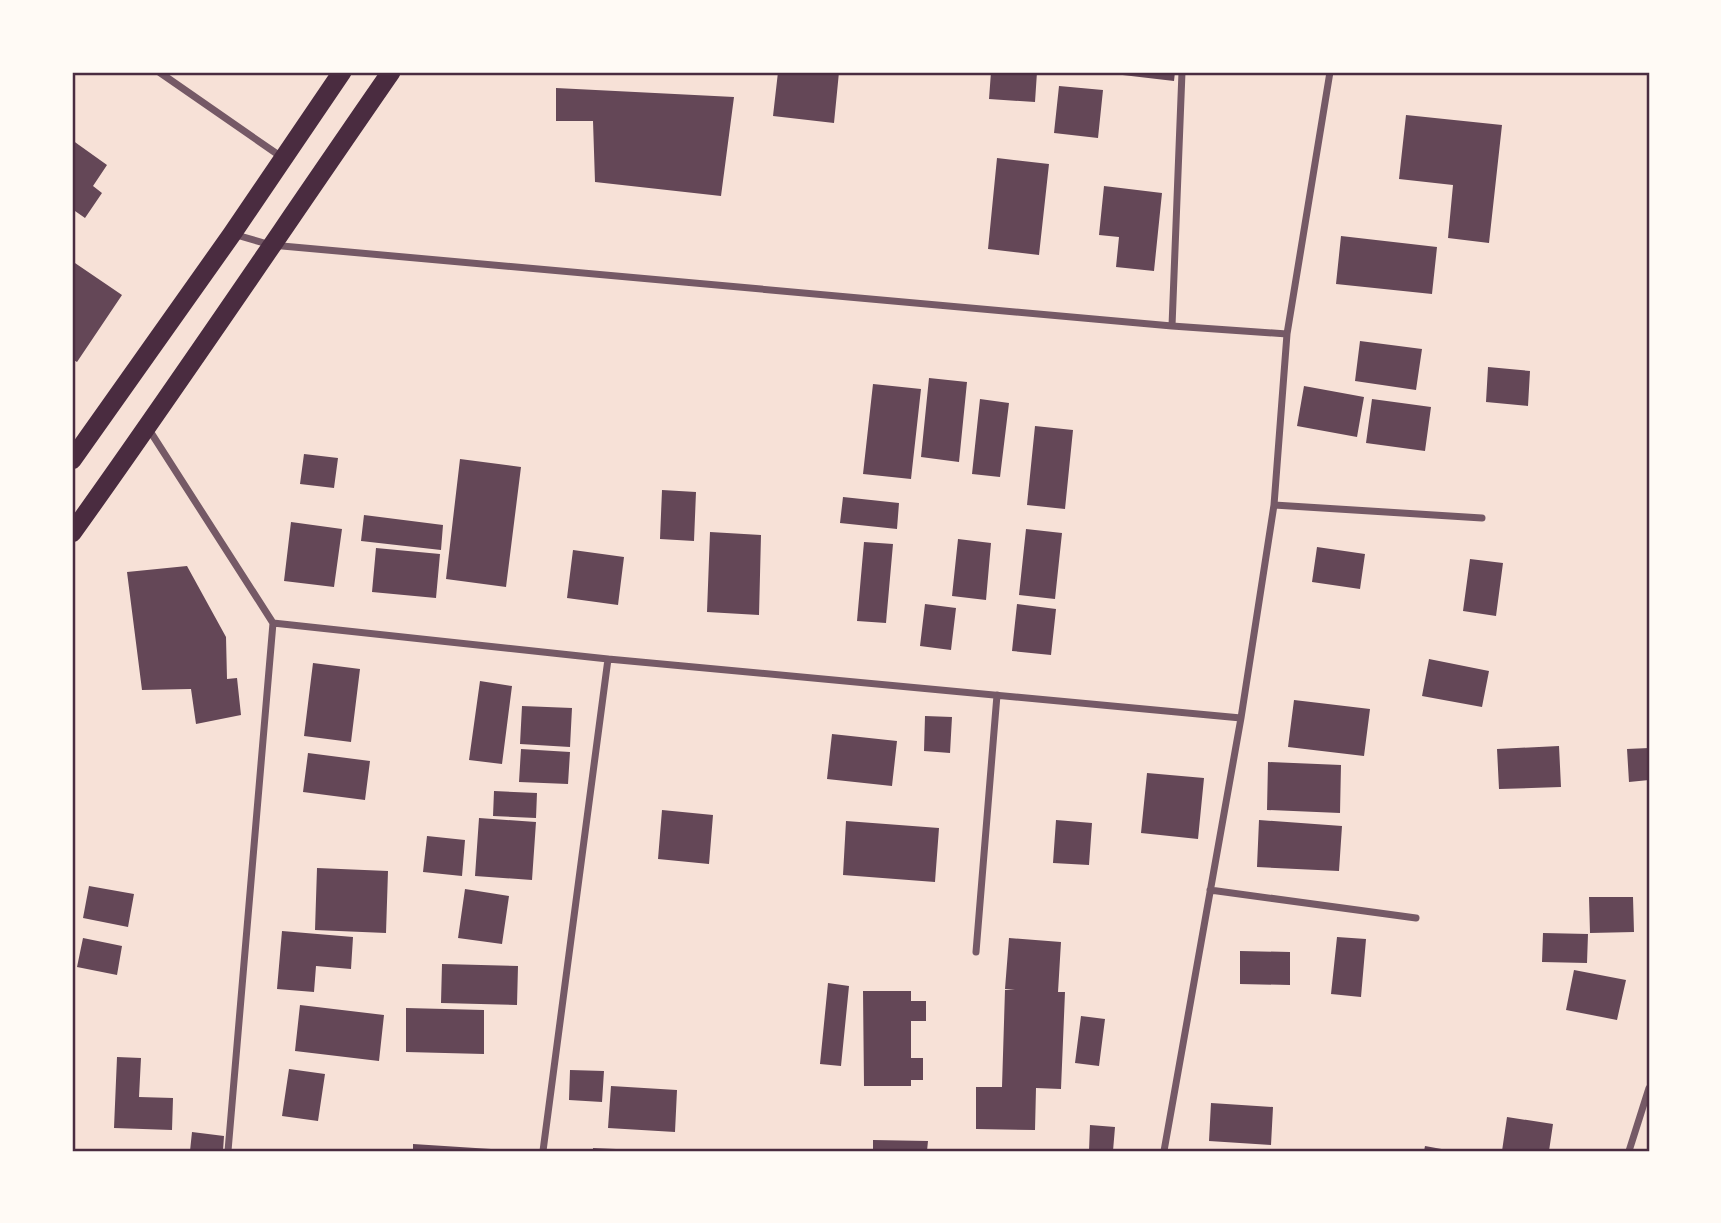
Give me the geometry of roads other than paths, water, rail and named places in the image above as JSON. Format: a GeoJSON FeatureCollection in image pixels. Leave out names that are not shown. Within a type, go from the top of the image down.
{"type":"FeatureCollection","features":[{"type":"Feature","properties":{"kind":"highway"},"geometry":{"type":"LineString","coordinates":[[72,460],[232,234],[342,72]]}},
{"type":"Feature","properties":{"kind":"highway"},"geometry":{"type":"LineString","coordinates":[[72,533],[148,427],[391,72]]}},
{"type":"Feature","properties":{"kind":"street"},"geometry":{"type":"LineString","coordinates":[[159,72],[284,159]]}},
{"type":"Feature","properties":{"kind":"street"},"geometry":{"type":"LineString","coordinates":[[1172,326],[1182,72]]}},
{"type":"Feature","properties":{"kind":"street"},"geometry":{"type":"LineString","coordinates":[[1164,1151],[1241,718],[1274,505],[1287,334],[1330,72]]}},
{"type":"Feature","properties":{"kind":"street"},"geometry":{"type":"LineString","coordinates":[[232,234],[271,245],[1287,334]]}},
{"type":"Feature","properties":{"kind":"street"},"geometry":{"type":"LineString","coordinates":[[148,427],[273,623],[228,1151]]}},
{"type":"Feature","properties":{"kind":"street"},"geometry":{"type":"LineString","coordinates":[[1274,505],[1482,518]]}},
{"type":"Feature","properties":{"kind":"street"},"geometry":{"type":"LineString","coordinates":[[273,623],[608,659],[1241,718]]}},
{"type":"Feature","properties":{"kind":"street"},"geometry":{"type":"LineString","coordinates":[[543,1151],[608,659]]}},
{"type":"Feature","properties":{"kind":"street"},"geometry":{"type":"LineString","coordinates":[[976,952],[997,695]]}},
{"type":"Feature","properties":{"kind":"street"},"geometry":{"type":"LineString","coordinates":[[1210,890],[1416,918]]}},
{"type":"Feature","properties":{"kind":"street"},"geometry":{"type":"LineString","coordinates":[[1629,1151],[1649,1088]]}}]}
